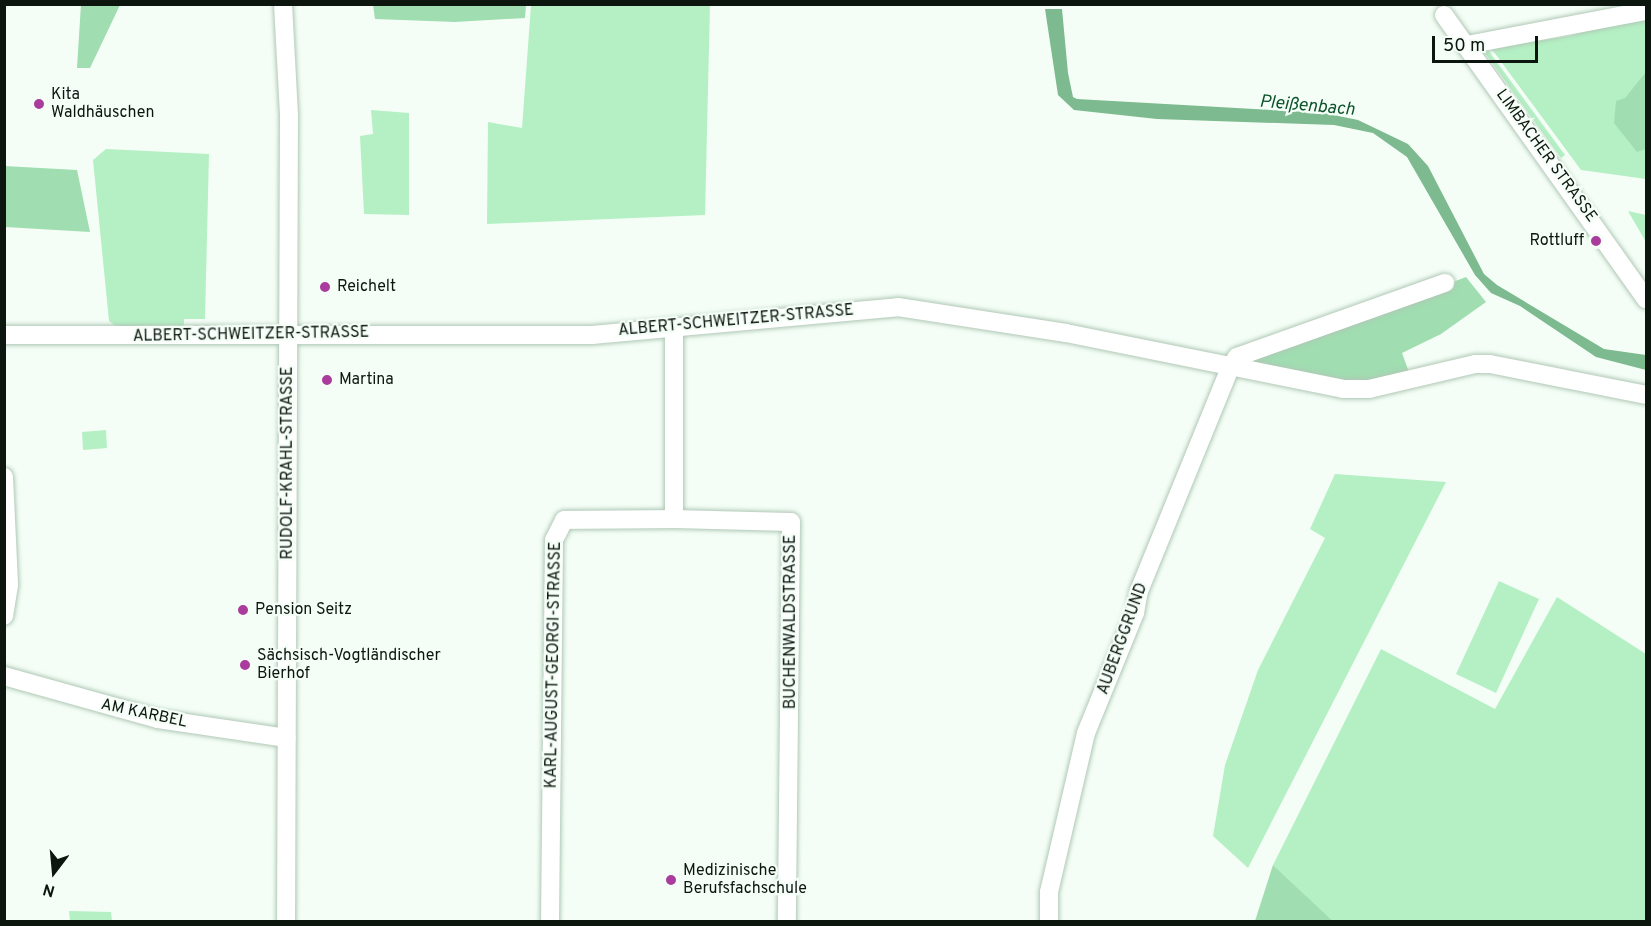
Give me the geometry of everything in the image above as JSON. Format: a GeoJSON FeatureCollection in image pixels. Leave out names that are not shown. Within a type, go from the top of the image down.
{"type":"FeatureCollection","features":[{"type":"Feature","properties":{"kind":"street","name":"RUDOLF-KRAHL-STRASSE"},"geometry":{"type":"LineString","coordinates":[[283,4],[288,63],[286,921]]}},
{"type":"Feature","properties":{"kind":"street","name":"LIMBACHER STRASSE"},"geometry":{"type":"LineString","coordinates":[[1440,10],[1647,298]]}},
{"type":"Feature","properties":{"kind":"street"},"geometry":{"type":"LineString","coordinates":[[1467,45],[1647,11]]}},
{"type":"Feature","properties":{"kind":"street"},"geometry":{"type":"LineString","coordinates":[[1445,283],[1238,357],[1231,366],[1358,389],[1490,364],[1647,395]]}},
{"type":"Feature","properties":{"kind":"street","name":"ALBERT-SCHWEITZER-STRASSE"},"geometry":{"type":"LineString","coordinates":[[4,336],[288,333],[592,335],[898,307],[993,320],[1231,366]]}},
{"type":"Feature","properties":{"kind":"street"},"geometry":{"type":"LineString","coordinates":[[674,328],[674,519]]}},
{"type":"Feature","properties":{"kind":"street","name":"AUBERGGRUND"},"geometry":{"type":"LineString","coordinates":[[1049,921],[1049,892],[1086,733],[1135,613],[1139,591],[1231,366]]}},
{"type":"Feature","properties":{"kind":"street"},"geometry":{"type":"LineString","coordinates":[[4,477],[9,585],[4,616]]}},
{"type":"Feature","properties":{"kind":"street","name":"KARL-AUGUST-GEORGI-STRASSE"},"geometry":{"type":"LineString","coordinates":[[550,921],[554,540],[564,520],[674,519]]}},
{"type":"Feature","properties":{"kind":"street","name":"BUCHENWALDSTRASSE"},"geometry":{"type":"LineString","coordinates":[[674,519],[791,522],[787,921]]}},
{"type":"Feature","properties":{"kind":"street","name":"AM KARBEL"},"geometry":{"type":"LineString","coordinates":[[4,676],[158,719],[287,738]]}},
{"type":"Feature","properties":{"kind":"shaded area"},"geometry":{"type":"Polygon","coordinates":[[[81,4],[120,5],[90,68],[77,68],[81,4]]]}},
{"type":"Feature","properties":{"kind":"shaded area"},"geometry":{"type":"Polygon","coordinates":[[[373,4],[526,5],[525,18],[455,22],[375,19],[373,4]]]}},
{"type":"Feature","properties":{"kind":"shaded area"},"geometry":{"type":"Polygon","coordinates":[[[531,5],[710,5],[705,215],[487,224],[488,122],[522,128],[531,5]]]}},
{"type":"Feature","properties":{"kind":"shaded area"},"geometry":{"type":"Polygon","coordinates":[[[1045,9],[1062,9],[1068,73],[1073,97],[1077,99],[1324,113],[1358,120],[1408,144],[1428,166],[1484,274],[1497,285],[1604,349],[1646,355],[1646,370],[1596,357],[1520,306],[1491,293],[1475,275],[1407,157],[1373,133],[1334,125],[1157,119],[1074,110],[1058,95],[1045,9]]]}},
{"type":"Feature","properties":{"kind":"shaded area"},"geometry":{"type":"Polygon","coordinates":[[[1646,18],[1646,179],[1581,170],[1491,48],[1570,36],[1619,21],[1646,18]]]}},
{"type":"Feature","properties":{"kind":"shaded area"},"geometry":{"type":"Polygon","coordinates":[[[1488,50],[1565,155],[1561,158],[1485,53],[1488,50]]]}},
{"type":"Feature","properties":{"kind":"shaded area"},"geometry":{"type":"Polygon","coordinates":[[[1646,72],[1646,149],[1637,152],[1614,123],[1616,101],[1625,98],[1646,72]]]}},
{"type":"Feature","properties":{"kind":"shaded area"},"geometry":{"type":"Polygon","coordinates":[[[371,110],[409,113],[409,215],[364,214],[360,136],[373,134],[371,110]]]}},
{"type":"Feature","properties":{"kind":"shaded area"},"geometry":{"type":"Polygon","coordinates":[[[106,149],[209,154],[205,319],[184,319],[184,328],[117,327],[109,321],[93,160],[106,149]]]}},
{"type":"Feature","properties":{"kind":"shaded area"},"geometry":{"type":"Polygon","coordinates":[[[4,166],[77,170],[90,232],[5,227],[4,166]]]}},
{"type":"Feature","properties":{"kind":"shaded area"},"geometry":{"type":"Polygon","coordinates":[[[1628,211],[1646,215],[1646,242],[1628,211]]]}},
{"type":"Feature","properties":{"kind":"shaded area"},"geometry":{"type":"Polygon","coordinates":[[[1466,277],[1486,302],[1441,334],[1402,353],[1410,375],[1364,384],[1253,367],[1257,358],[1466,277]]]}},
{"type":"Feature","properties":{"kind":"shaded area"},"geometry":{"type":"Polygon","coordinates":[[[106,430],[107,448],[83,450],[82,432],[106,430]]]}},
{"type":"Feature","properties":{"kind":"shaded area"},"geometry":{"type":"Polygon","coordinates":[[[1335,474],[1446,482],[1248,868],[1213,836],[1225,765],[1258,670],[1325,538],[1310,529],[1335,474]]]}},
{"type":"Feature","properties":{"kind":"shaded area"},"geometry":{"type":"Polygon","coordinates":[[[1499,581],[1539,599],[1496,693],[1456,674],[1499,581]]]}},
{"type":"Feature","properties":{"kind":"shaded area"},"geometry":{"type":"Polygon","coordinates":[[[1557,597],[1646,654],[1646,921],[1333,921],[1273,865],[1381,649],[1495,709],[1557,597]]]}},
{"type":"Feature","properties":{"kind":"shaded area"},"geometry":{"type":"Polygon","coordinates":[[[1273,865],[1333,921],[1255,921],[1273,865]]]}},
{"type":"Feature","properties":{"kind":"shaded area"},"geometry":{"type":"Polygon","coordinates":[[[69,911],[111,912],[112,921],[70,921],[69,911]]]}},
{"type":"Feature","properties":{"kind":"place","name":"Kita Waldhäuschen"},"geometry":{"type":"Point","coordinates":[39,104]}},
{"type":"Feature","properties":{"kind":"place","name":"Rottluff"},"geometry":{"type":"Point","coordinates":[1596,241]}},
{"type":"Feature","properties":{"kind":"place","name":"Reichelt"},"geometry":{"type":"Point","coordinates":[325,287]}},
{"type":"Feature","properties":{"kind":"place","name":"Martina"},"geometry":{"type":"Point","coordinates":[327,380]}},
{"type":"Feature","properties":{"kind":"place","name":"Pension Seitz"},"geometry":{"type":"Point","coordinates":[243,610]}},
{"type":"Feature","properties":{"kind":"place","name":"Sächsisch-Vogtländischer Bierhof"},"geometry":{"type":"Point","coordinates":[245,665]}},
{"type":"Feature","properties":{"kind":"place","name":"Medizinische Berufsfachschule"},"geometry":{"type":"Point","coordinates":[671,880]}},
{"type":"Feature","properties":{"kind":"water label","name":"Pleißenbach"},"geometry":{"type":"Point","coordinates":[1307,107]}}]}
